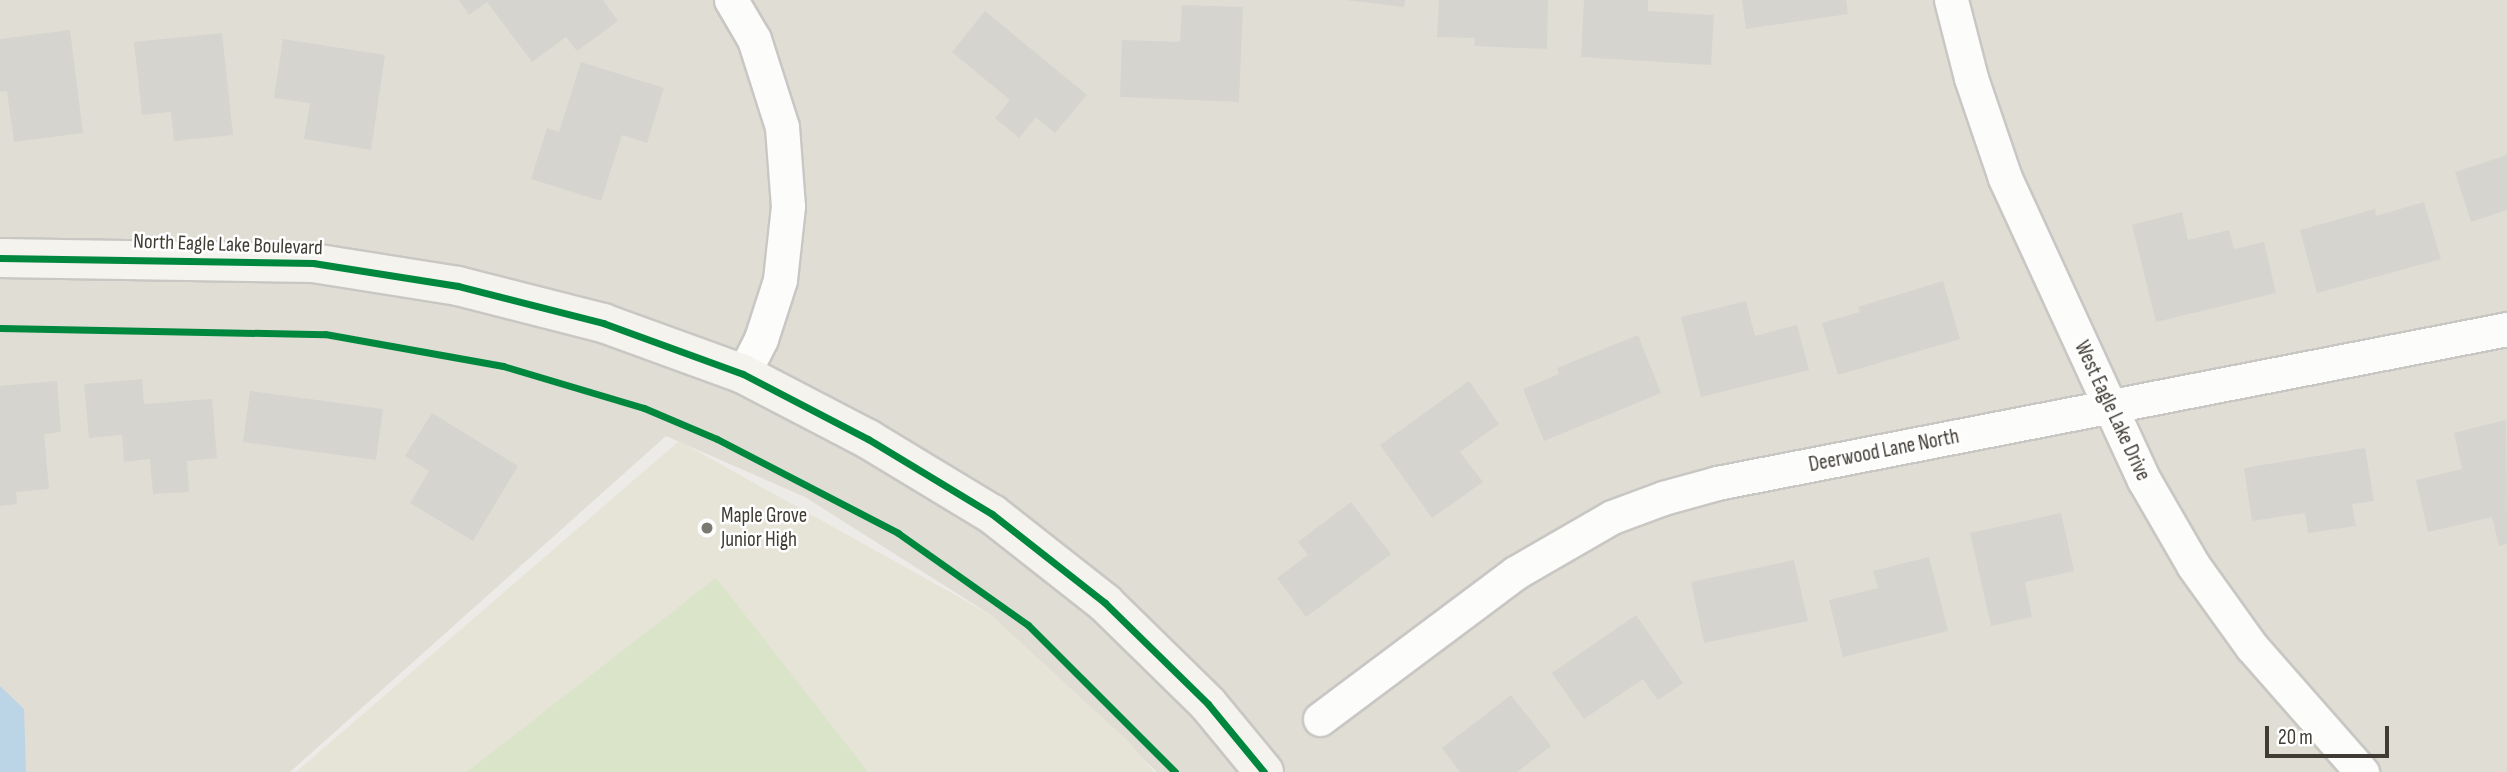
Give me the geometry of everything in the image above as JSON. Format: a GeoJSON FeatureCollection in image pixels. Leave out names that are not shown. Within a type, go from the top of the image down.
{"type":"FeatureCollection","features":[{"type":"Feature","properties":{"kind":"street"},"geometry":{"type":"LineString","coordinates":[[732,0],[754,39],[782,127],[788,206],[779,280],[761,339],[743,374]]}},
{"type":"Feature","properties":{"kind":"street","name":"West Eagle Lake Drive"},"geometry":{"type":"LineString","coordinates":[[1951,0],[1970,78],[2005,178],[2110,409],[2193,565],[2252,648],[2362,772]]}},
{"type":"Feature","properties":{"kind":"street","name":"North Eagle Lake Boulevard"},"geometry":{"type":"LineString","coordinates":[[0,258],[313,263],[471,290],[603,324],[743,374],[868,439],[992,514],[1105,603],[1208,704],[1264,772]]}},
{"type":"Feature","properties":{"kind":"street","name":"Deerwood Lane North"},"geometry":{"type":"LineString","coordinates":[[1320,719],[1515,573],[1612,517],[1717,483],[2110,409],[2507,329]]}},
{"type":"Feature","properties":{"kind":"shaded area"},"geometry":{"type":"Polygon","coordinates":[[[0,0],[2507,0],[2507,772],[1157,772],[991,615],[805,497],[666,436],[290,772],[0,772],[0,0]]]}},
{"type":"Feature","properties":{"kind":"shaded area","name":"Maple Grove Junior High"},"geometry":{"type":"Polygon","coordinates":[[[679,441],[991,615],[1128,741],[1154,772],[296,772],[679,441]]]}},
{"type":"Feature","properties":{"kind":"green space"},"geometry":{"type":"Polygon","coordinates":[[[716,578],[868,772],[467,772],[716,578]]]}},
{"type":"Feature","properties":{"kind":"water"},"geometry":{"type":"Polygon","coordinates":[[[0,686],[24,709],[26,772],[0,772],[0,686]]]}},
{"type":"Feature","properties":{"kind":"building"},"geometry":{"type":"Polygon","coordinates":[[[459,0],[603,0],[618,21],[577,51],[566,37],[532,62],[487,2],[469,15],[459,0]]]}},
{"type":"Feature","properties":{"kind":"building"},"geometry":{"type":"Polygon","coordinates":[[[1346,0],[1405,0],[1404,7],[1346,0]]]}},
{"type":"Feature","properties":{"kind":"building"},"geometry":{"type":"Polygon","coordinates":[[[1439,0],[1548,0],[1547,49],[1474,46],[1475,38],[1437,37],[1439,0]]]}},
{"type":"Feature","properties":{"kind":"building"},"geometry":{"type":"Polygon","coordinates":[[[1584,0],[1648,0],[1648,11],[1714,15],[1711,65],[1581,57],[1584,0]]]}},
{"type":"Feature","properties":{"kind":"building"},"geometry":{"type":"Polygon","coordinates":[[[1742,0],[1846,0],[1848,14],[1746,29],[1742,0]]]}},
{"type":"Feature","properties":{"kind":"building"},"geometry":{"type":"Polygon","coordinates":[[[1182,5],[1243,7],[1239,102],[1120,97],[1122,40],[1180,42],[1182,5]]]}},
{"type":"Feature","properties":{"kind":"building"},"geometry":{"type":"Polygon","coordinates":[[[985,11],[1087,95],[1055,133],[1036,117],[1019,138],[995,118],[1010,100],[952,52],[985,11]]]}},
{"type":"Feature","properties":{"kind":"building"},"geometry":{"type":"Polygon","coordinates":[[[70,30],[83,133],[14,142],[7,91],[0,92],[0,39],[70,30]]]}},
{"type":"Feature","properties":{"kind":"building"},"geometry":{"type":"Polygon","coordinates":[[[222,33],[233,135],[174,141],[171,112],[142,115],[134,42],[222,33]]]}},
{"type":"Feature","properties":{"kind":"building"},"geometry":{"type":"Polygon","coordinates":[[[283,39],[385,55],[371,150],[304,139],[310,103],[274,98],[283,39]]]}},
{"type":"Feature","properties":{"kind":"building"},"geometry":{"type":"Polygon","coordinates":[[[581,62],[664,88],[647,143],[622,135],[601,201],[531,179],[547,128],[559,132],[581,62]]]}},
{"type":"Feature","properties":{"kind":"building"},"geometry":{"type":"Polygon","coordinates":[[[2507,155],[2507,210],[2471,222],[2455,172],[2507,155]]]}},
{"type":"Feature","properties":{"kind":"building"},"geometry":{"type":"Polygon","coordinates":[[[2424,202],[2441,259],[2317,293],[2300,230],[2375,209],[2376,216],[2424,202]]]}},
{"type":"Feature","properties":{"kind":"building"},"geometry":{"type":"Polygon","coordinates":[[[2182,212],[2188,240],[2229,230],[2234,249],[2264,242],[2276,293],[2156,322],[2132,225],[2182,212]]]}},
{"type":"Feature","properties":{"kind":"building"},"geometry":{"type":"Polygon","coordinates":[[[1943,281],[1960,339],[1838,375],[1822,323],[1860,312],[1858,307],[1943,281]]]}},
{"type":"Feature","properties":{"kind":"building"},"geometry":{"type":"Polygon","coordinates":[[[1746,301],[1755,336],[1797,325],[1809,370],[1701,397],[1681,317],[1746,301]]]}},
{"type":"Feature","properties":{"kind":"building"},"geometry":{"type":"Polygon","coordinates":[[[1638,335],[1661,393],[1544,441],[1523,389],[1559,374],[1557,368],[1638,335]]]}},
{"type":"Feature","properties":{"kind":"building"},"geometry":{"type":"Polygon","coordinates":[[[142,379],[144,404],[212,399],[217,458],[187,461],[189,492],[153,494],[150,459],[124,462],[122,435],[89,438],[84,384],[142,379]]]}},
{"type":"Feature","properties":{"kind":"building"},"geometry":{"type":"Polygon","coordinates":[[[57,381],[61,432],[44,434],[49,489],[16,492],[17,504],[0,506],[0,386],[57,381]]]}},
{"type":"Feature","properties":{"kind":"building"},"geometry":{"type":"Polygon","coordinates":[[[1469,381],[1499,424],[1460,452],[1483,482],[1432,518],[1380,445],[1469,381]]]}},
{"type":"Feature","properties":{"kind":"building"},"geometry":{"type":"Polygon","coordinates":[[[250,391],[383,409],[376,460],[243,442],[250,391]]]}},
{"type":"Feature","properties":{"kind":"building"},"geometry":{"type":"Polygon","coordinates":[[[432,413],[518,466],[473,541],[410,503],[429,471],[405,456],[432,413]]]}},
{"type":"Feature","properties":{"kind":"building"},"geometry":{"type":"Polygon","coordinates":[[[2506,420],[2507,544],[2499,546],[2492,517],[2428,532],[2416,480],[2462,469],[2454,433],[2506,420]]]}},
{"type":"Feature","properties":{"kind":"building"},"geometry":{"type":"Polygon","coordinates":[[[2365,448],[2374,501],[2352,504],[2356,526],[2308,533],[2305,513],[2252,521],[2244,468],[2365,448]]]}},
{"type":"Feature","properties":{"kind":"building"},"geometry":{"type":"Polygon","coordinates":[[[1351,502],[1391,554],[1306,617],[1277,578],[1308,555],[1298,542],[1351,502]]]}},
{"type":"Feature","properties":{"kind":"building"},"geometry":{"type":"Polygon","coordinates":[[[2061,513],[2074,571],[2025,582],[2032,617],[1991,626],[1970,533],[2061,513]]]}},
{"type":"Feature","properties":{"kind":"building"},"geometry":{"type":"Polygon","coordinates":[[[1929,557],[1948,631],[1843,657],[1829,600],[1878,588],[1873,571],[1929,557]]]}},
{"type":"Feature","properties":{"kind":"building"},"geometry":{"type":"Polygon","coordinates":[[[1794,560],[1808,621],[1704,643],[1691,582],[1794,560]]]}},
{"type":"Feature","properties":{"kind":"building"},"geometry":{"type":"Polygon","coordinates":[[[1636,615],[1683,683],[1658,700],[1643,679],[1584,719],[1552,673],[1636,615]]]}},
{"type":"Feature","properties":{"kind":"building"},"geometry":{"type":"Polygon","coordinates":[[[1511,695],[1551,746],[1517,772],[1460,772],[1442,748],[1511,695]]]}},
{"type":"Feature","properties":{"kind":"cycle path"},"geometry":{"type":"LineString","coordinates":[[0,258],[313,263],[458,286],[603,323],[743,374],[868,439],[992,514],[1105,603],[1208,704],[1264,772]]}},
{"type":"Feature","properties":{"kind":"cycle path"},"geometry":{"type":"LineString","coordinates":[[0,328],[325,334],[503,366],[644,408],[717,439],[898,533],[1028,625],[1175,772]]}},
{"type":"Feature","properties":{"kind":"place","name":"Maple Grove Junior High"},"geometry":{"type":"Point","coordinates":[707,528]}}]}
